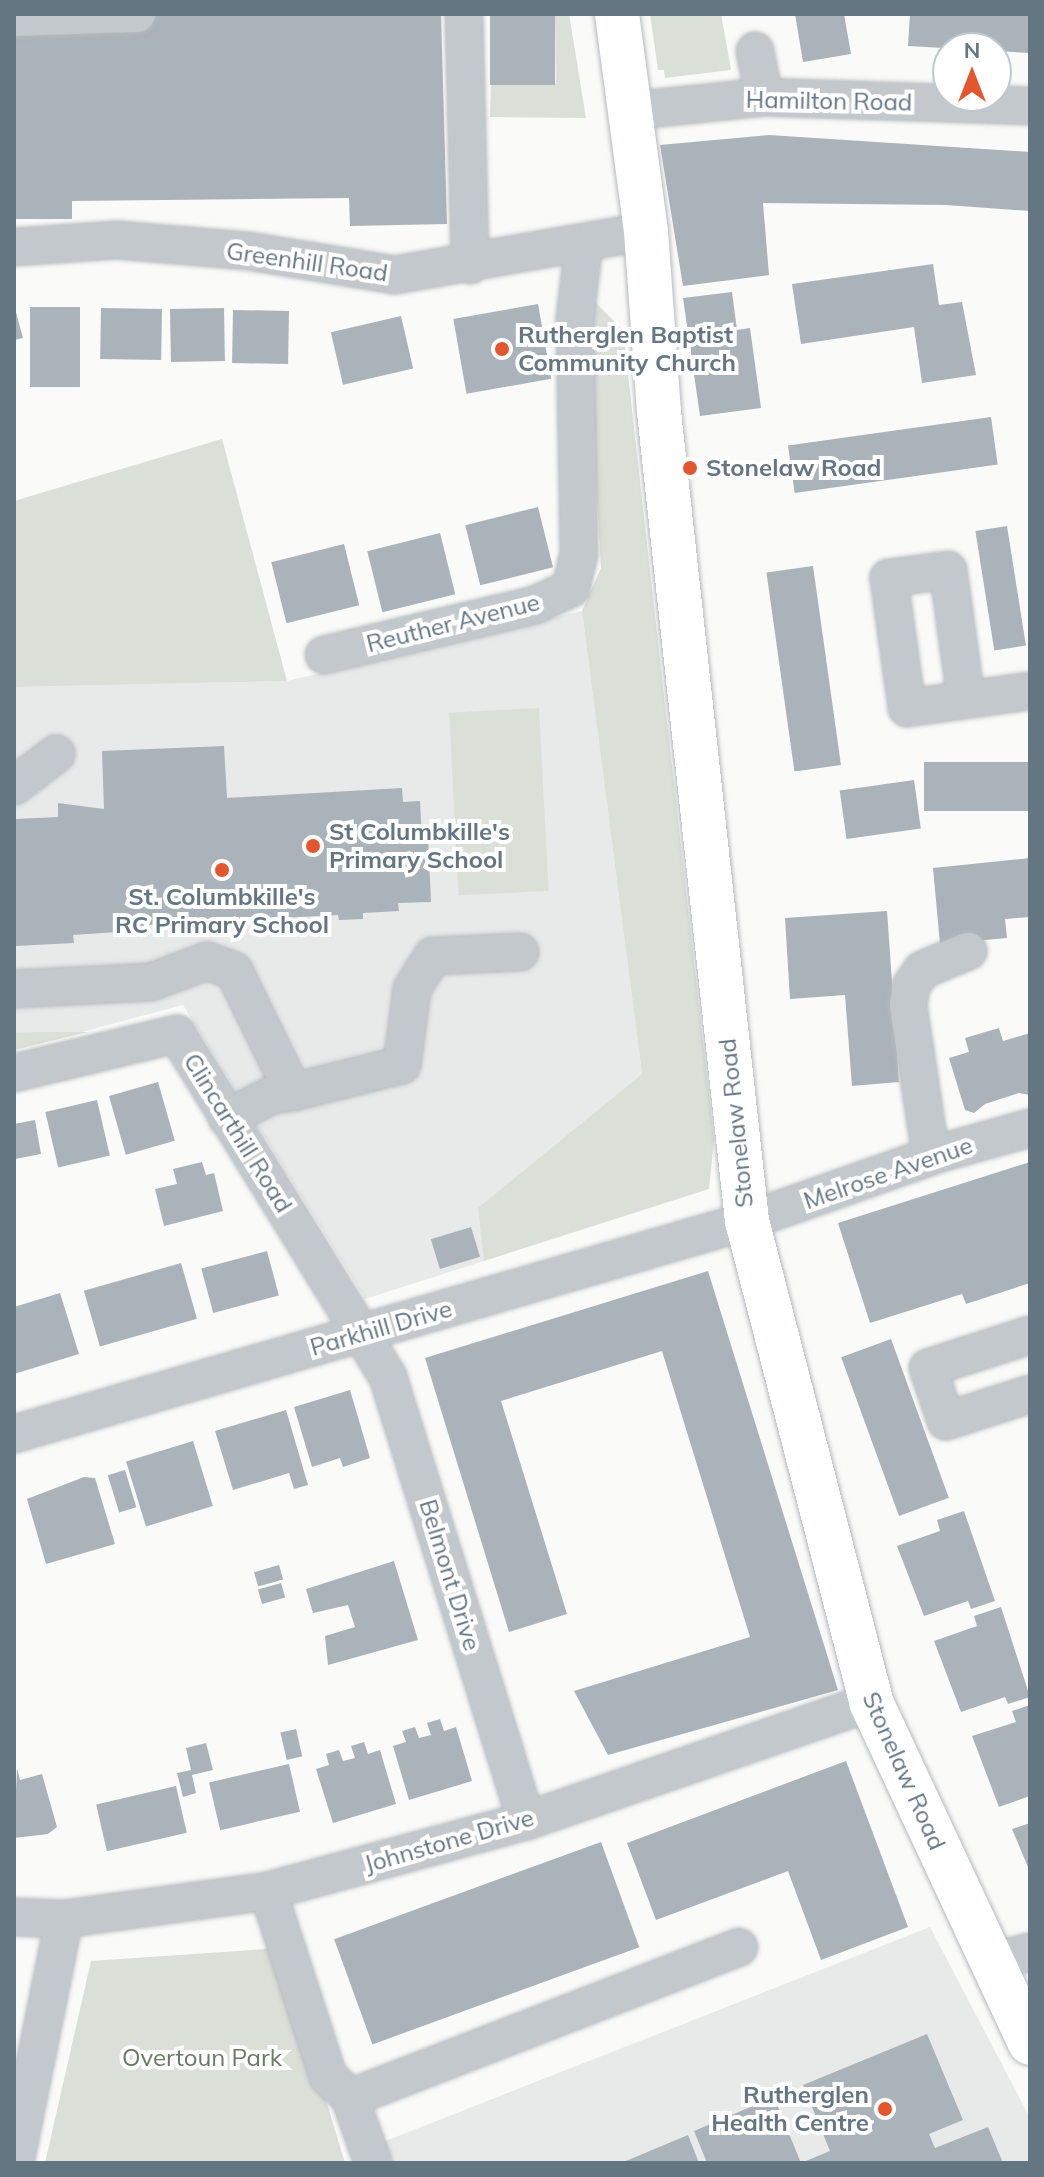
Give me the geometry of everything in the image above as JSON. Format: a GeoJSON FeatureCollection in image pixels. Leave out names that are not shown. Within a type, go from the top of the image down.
{"type":"FeatureCollection","features":[{"type":"Feature","properties":{"kind":"main road","name":"Stonelaw Road"},"geometry":{"type":"LineString","coordinates":[[617,14],[646,231],[659,412],[747,1221],[871,1702],[1010,1957],[1030,2043]]}},
{"type":"Feature","properties":{"kind":"street"},"geometry":{"type":"LineString","coordinates":[[14,18],[137,14]]}},
{"type":"Feature","properties":{"kind":"street"},"geometry":{"type":"LineString","coordinates":[[464,14],[470,265]]}},
{"type":"Feature","properties":{"kind":"street"},"geometry":{"type":"LineString","coordinates":[[755,51],[764,97]]}},
{"type":"Feature","properties":{"kind":"street","name":"Hamilton Road"},"geometry":{"type":"LineString","coordinates":[[629,111],[764,97],[1030,106]]}},
{"type":"Feature","properties":{"kind":"street","name":"Greenhill Road"},"geometry":{"type":"LineString","coordinates":[[14,247],[117,240],[248,251],[395,275],[470,265],[646,231]]}},
{"type":"Feature","properties":{"kind":"street","name":"Reuther Avenue"},"geometry":{"type":"LineString","coordinates":[[324,655],[535,605],[571,588],[579,554],[575,318],[584,244]]}},
{"type":"Feature","properties":{"kind":"street"},"geometry":{"type":"LineString","coordinates":[[966,699],[1030,691]]}},
{"type":"Feature","properties":{"kind":"street"},"geometry":{"type":"LineString","coordinates":[[14,786],[56,754]]}},
{"type":"Feature","properties":{"kind":"street"},"geometry":{"type":"LineString","coordinates":[[931,1156],[908,1005],[911,986],[922,970],[968,951]]}},
{"type":"Feature","properties":{"kind":"street"},"geometry":{"type":"LineString","coordinates":[[227,1118],[272,1095],[402,1065],[412,989],[433,956],[520,952]]}},
{"type":"Feature","properties":{"kind":"street"},"geometry":{"type":"LineString","coordinates":[[14,989],[151,982],[207,961],[234,971],[293,1092]]}},
{"type":"Feature","properties":{"kind":"street","name":"Clincarthill Road"},"geometry":{"type":"LineString","coordinates":[[14,1073],[177,1034],[364,1333]]}},
{"type":"Feature","properties":{"kind":"street","name":"Melrose Avenue"},"geometry":{"type":"LineString","coordinates":[[747,1221],[931,1156],[1030,1128]]}},
{"type":"Feature","properties":{"kind":"street","name":"Parkhill Drive"},"geometry":{"type":"LineString","coordinates":[[14,1434],[747,1221]]}},
{"type":"Feature","properties":{"kind":"street","name":"Belmont Drive"},"geometry":{"type":"LineString","coordinates":[[364,1333],[388,1377],[526,1821]]}},
{"type":"Feature","properties":{"kind":"street"},"geometry":{"type":"LineString","coordinates":[[1030,1335],[928,1368],[946,1421],[1030,1394]]}},
{"type":"Feature","properties":{"kind":"street","name":"Johnstone Drive"},"geometry":{"type":"LineString","coordinates":[[14,1917],[64,1919],[268,1891],[526,1821],[871,1702]]}},
{"type":"Feature","properties":{"kind":"street"},"geometry":{"type":"LineString","coordinates":[[268,1891],[328,2076],[350,2098],[373,2163]]}},
{"type":"Feature","properties":{"kind":"street"},"geometry":{"type":"LineString","coordinates":[[15,2163],[64,1919]]}},
{"type":"Feature","properties":{"kind":"street"},"geometry":{"type":"LineString","coordinates":[[350,2098],[739,1947]]}},
{"type":"Feature","properties":{"kind":"shaded area","name":"St Columbkille's Primary School"},"geometry":{"type":"Polygon","coordinates":[[[582,611],[642,1074],[479,1208],[484,1261],[365,1299],[183,1005],[14,1050],[14,687],[287,681],[582,611]]]}},
{"type":"Feature","properties":{"kind":"shaded area"},"geometry":{"type":"Polygon","coordinates":[[[930,1927],[1030,2118],[1030,2163],[358,2163],[355,2153],[930,1927]]]}},
{"type":"Feature","properties":{"kind":"green space"},"geometry":{"type":"Polygon","coordinates":[[[555,14],[569,14],[586,118],[490,117],[491,85],[556,83],[555,14]]]}},
{"type":"Feature","properties":{"kind":"green space"},"geometry":{"type":"Polygon","coordinates":[[[650,14],[721,14],[731,70],[665,78],[664,70],[658,70],[650,14]]]}},
{"type":"Feature","properties":{"kind":"green space"},"geometry":{"type":"Polygon","coordinates":[[[595,302],[623,330],[714,1140],[709,1189],[484,1261],[478,1208],[642,1074],[582,611],[601,568],[587,317],[595,302]]]}},
{"type":"Feature","properties":{"kind":"green space"},"geometry":{"type":"Polygon","coordinates":[[[222,439],[287,681],[14,687],[14,501],[222,439]]]}},
{"type":"Feature","properties":{"kind":"green space"},"geometry":{"type":"Polygon","coordinates":[[[539,708],[549,891],[459,895],[449,713],[539,708]]]}},
{"type":"Feature","properties":{"kind":"green space"},"geometry":{"type":"Polygon","coordinates":[[[88,1032],[14,1050],[14,1033],[88,1032]]]}},
{"type":"Feature","properties":{"kind":"green space","name":"Overtoun Park"},"geometry":{"type":"Polygon","coordinates":[[[280,1948],[345,2163],[45,2163],[91,1961],[280,1948]]]}},
{"type":"Feature","properties":{"kind":"building"},"geometry":{"type":"Polygon","coordinates":[[[14,14],[441,14],[447,224],[350,226],[349,198],[72,201],[72,219],[14,219],[14,14]]]}},
{"type":"Feature","properties":{"kind":"building"},"geometry":{"type":"Polygon","coordinates":[[[490,14],[555,14],[555,85],[490,85],[490,14]]]}},
{"type":"Feature","properties":{"kind":"building"},"geometry":{"type":"Polygon","coordinates":[[[795,14],[844,14],[851,54],[803,62],[795,14]]]}},
{"type":"Feature","properties":{"kind":"building"},"geometry":{"type":"Polygon","coordinates":[[[910,14],[1030,14],[1030,53],[1012,52],[1012,32],[932,32],[932,47],[908,46],[910,14]]]}},
{"type":"Feature","properties":{"kind":"building"},"geometry":{"type":"Polygon","coordinates":[[[769,135],[1030,152],[1030,211],[946,205],[763,203],[769,275],[683,286],[660,145],[769,135]]]}},
{"type":"Feature","properties":{"kind":"building"},"geometry":{"type":"Polygon","coordinates":[[[933,264],[939,305],[962,302],[976,375],[922,383],[914,327],[801,344],[792,284],[933,264]]]}},
{"type":"Feature","properties":{"kind":"building"},"geometry":{"type":"Polygon","coordinates":[[[732,292],[737,330],[750,328],[761,408],[700,416],[683,298],[732,292]]]}},
{"type":"Feature","properties":{"kind":"building","name":"Rutherglen Baptist Community Church"},"geometry":{"type":"Polygon","coordinates":[[[538,304],[551,379],[467,394],[453,319],[538,304]]]}},
{"type":"Feature","properties":{"kind":"building"},"geometry":{"type":"Polygon","coordinates":[[[14,305],[23,338],[14,340],[14,305]]]}},
{"type":"Feature","properties":{"kind":"building"},"geometry":{"type":"Polygon","coordinates":[[[30,307],[80,307],[80,387],[30,387],[30,307]]]}},
{"type":"Feature","properties":{"kind":"building"},"geometry":{"type":"Polygon","coordinates":[[[101,308],[162,309],[161,360],[100,359],[101,308]]]}},
{"type":"Feature","properties":{"kind":"building"},"geometry":{"type":"Polygon","coordinates":[[[224,308],[225,361],[171,362],[170,309],[224,308]]]}},
{"type":"Feature","properties":{"kind":"building"},"geometry":{"type":"Polygon","coordinates":[[[233,310],[289,311],[288,364],[232,363],[233,310]]]}},
{"type":"Feature","properties":{"kind":"building"},"geometry":{"type":"Polygon","coordinates":[[[401,316],[413,369],[343,385],[331,332],[401,316]]]}},
{"type":"Feature","properties":{"kind":"building"},"geometry":{"type":"Polygon","coordinates":[[[991,417],[998,465],[795,493],[788,446],[991,417]]]}},
{"type":"Feature","properties":{"kind":"building"},"geometry":{"type":"Polygon","coordinates":[[[538,507],[553,567],[480,585],[465,525],[538,507]]]}},
{"type":"Feature","properties":{"kind":"building"},"geometry":{"type":"Polygon","coordinates":[[[1007,526],[1026,646],[994,651],[975,531],[1007,526]]]}},
{"type":"Feature","properties":{"kind":"building"},"geometry":{"type":"Polygon","coordinates":[[[440,533],[455,594],[382,612],[367,551],[440,533]]]}},
{"type":"Feature","properties":{"kind":"building"},"geometry":{"type":"Polygon","coordinates":[[[344,544],[359,605],[286,623],[271,562],[344,544]]]}},
{"type":"Feature","properties":{"kind":"building"},"geometry":{"type":"Polygon","coordinates":[[[813,566],[841,765],[794,772],[766,573],[813,566]]]}},
{"type":"Feature","properties":{"kind":"building","name":"St. Columbkille's RC Primary School"},"geometry":{"type":"Polygon","coordinates":[[[224,746],[227,798],[402,788],[403,802],[420,801],[422,838],[428,838],[431,902],[398,903],[399,911],[363,913],[363,919],[339,920],[338,915],[146,925],[146,930],[73,935],[74,943],[14,946],[14,819],[58,817],[58,803],[104,809],[102,751],[224,746]]]}},
{"type":"Feature","properties":{"kind":"building"},"geometry":{"type":"Polygon","coordinates":[[[924,762],[1030,762],[1030,811],[924,811],[924,762]]]}},
{"type":"Feature","properties":{"kind":"building"},"geometry":{"type":"Polygon","coordinates":[[[914,780],[921,829],[847,839],[840,790],[914,780]]]}},
{"type":"Feature","properties":{"kind":"building"},"geometry":{"type":"Polygon","coordinates":[[[1030,858],[1030,917],[1005,919],[1007,938],[940,944],[933,868],[1030,858]]]}},
{"type":"Feature","properties":{"kind":"building"},"geometry":{"type":"Polygon","coordinates":[[[887,911],[899,1082],[852,1086],[845,995],[790,999],[785,918],[887,911]]]}},
{"type":"Feature","properties":{"kind":"building"},"geometry":{"type":"Polygon","coordinates":[[[999,1028],[1003,1041],[1030,1033],[1030,1095],[1019,1093],[985,1104],[974,1113],[965,1110],[949,1058],[969,1052],[965,1038],[999,1028]]]}},
{"type":"Feature","properties":{"kind":"building"},"geometry":{"type":"Polygon","coordinates":[[[158,1082],[175,1141],[126,1155],[109,1096],[158,1082]]]}},
{"type":"Feature","properties":{"kind":"building"},"geometry":{"type":"Polygon","coordinates":[[[97,1100],[110,1156],[58,1167],[45,1112],[97,1100]]]}},
{"type":"Feature","properties":{"kind":"building"},"geometry":{"type":"Polygon","coordinates":[[[35,1120],[41,1154],[15,1159],[14,1124],[35,1120]]]}},
{"type":"Feature","properties":{"kind":"building"},"geometry":{"type":"Polygon","coordinates":[[[202,1162],[206,1175],[214,1173],[223,1211],[164,1226],[155,1189],[177,1184],[173,1169],[202,1162]]]}},
{"type":"Feature","properties":{"kind":"building"},"geometry":{"type":"Polygon","coordinates":[[[1030,1162],[1030,1283],[966,1304],[962,1294],[870,1323],[838,1223],[1030,1162]]]}},
{"type":"Feature","properties":{"kind":"building"},"geometry":{"type":"Polygon","coordinates":[[[471,1227],[480,1257],[440,1269],[431,1239],[471,1227]]]}},
{"type":"Feature","properties":{"kind":"building"},"geometry":{"type":"Polygon","coordinates":[[[267,1251],[279,1295],[213,1313],[201,1269],[267,1251]]]}},
{"type":"Feature","properties":{"kind":"building"},"geometry":{"type":"Polygon","coordinates":[[[181,1263],[197,1319],[100,1347],[84,1291],[181,1263]]]}},
{"type":"Feature","properties":{"kind":"building"},"geometry":{"type":"Polygon","coordinates":[[[708,1271],[838,1690],[608,1755],[574,1691],[750,1637],[662,1351],[501,1401],[567,1614],[509,1632],[425,1358],[708,1271]]]}},
{"type":"Feature","properties":{"kind":"building"},"geometry":{"type":"Polygon","coordinates":[[[60,1293],[79,1354],[14,1374],[14,1307],[60,1293]]]}},
{"type":"Feature","properties":{"kind":"building"},"geometry":{"type":"Polygon","coordinates":[[[891,1339],[949,1498],[899,1516],[841,1357],[891,1339]]]}},
{"type":"Feature","properties":{"kind":"building"},"geometry":{"type":"Polygon","coordinates":[[[350,1390],[370,1458],[343,1467],[340,1458],[312,1467],[294,1407],[350,1390]]]}},
{"type":"Feature","properties":{"kind":"building"},"geometry":{"type":"Polygon","coordinates":[[[286,1410],[308,1485],[294,1489],[289,1473],[233,1490],[215,1431],[286,1410]]]}},
{"type":"Feature","properties":{"kind":"building"},"geometry":{"type":"Polygon","coordinates":[[[193,1441],[213,1506],[146,1526],[126,1461],[193,1441]]]}},
{"type":"Feature","properties":{"kind":"building"},"geometry":{"type":"Polygon","coordinates":[[[125,1470],[136,1507],[119,1513],[108,1475],[125,1470]]]}},
{"type":"Feature","properties":{"kind":"building"},"geometry":{"type":"Polygon","coordinates":[[[84,1477],[95,1478],[115,1544],[46,1564],[27,1499],[84,1477]]]}},
{"type":"Feature","properties":{"kind":"building"},"geometry":{"type":"Polygon","coordinates":[[[964,1511],[995,1601],[971,1609],[968,1601],[924,1616],[897,1546],[940,1531],[937,1520],[964,1511]]]}},
{"type":"Feature","properties":{"kind":"building"},"geometry":{"type":"Polygon","coordinates":[[[394,1561],[418,1640],[328,1665],[325,1636],[355,1627],[348,1605],[313,1613],[306,1589],[394,1561]]]}},
{"type":"Feature","properties":{"kind":"building"},"geometry":{"type":"Polygon","coordinates":[[[279,1565],[283,1579],[258,1587],[254,1572],[279,1565]]]}},
{"type":"Feature","properties":{"kind":"building"},"geometry":{"type":"Polygon","coordinates":[[[281,1583],[285,1597],[262,1604],[258,1590],[281,1583]]]}},
{"type":"Feature","properties":{"kind":"building"},"geometry":{"type":"Polygon","coordinates":[[[1001,1607],[1030,1697],[1008,1704],[1005,1697],[961,1712],[934,1641],[977,1626],[974,1616],[1001,1607]]]}},
{"type":"Feature","properties":{"kind":"building"},"geometry":{"type":"Polygon","coordinates":[[[1030,1705],[1030,1796],[999,1807],[972,1736],[1016,1722],[1012,1711],[1030,1705]]]}},
{"type":"Feature","properties":{"kind":"building"},"geometry":{"type":"Polygon","coordinates":[[[440,1719],[444,1731],[456,1727],[472,1781],[409,1800],[393,1746],[406,1742],[402,1731],[415,1727],[419,1738],[431,1735],[427,1723],[440,1719]]]}},
{"type":"Feature","properties":{"kind":"building"},"geometry":{"type":"Polygon","coordinates":[[[296,1729],[302,1756],[287,1760],[280,1733],[296,1729]]]}},
{"type":"Feature","properties":{"kind":"building"},"geometry":{"type":"Polygon","coordinates":[[[364,1742],[368,1754],[380,1750],[396,1804],[333,1823],[316,1769],[329,1765],[326,1754],[339,1750],[343,1761],[355,1758],[351,1746],[364,1742]]]}},
{"type":"Feature","properties":{"kind":"building"},"geometry":{"type":"Polygon","coordinates":[[[206,1743],[213,1770],[192,1775],[196,1793],[183,1797],[177,1773],[191,1770],[186,1748],[206,1743]]]}},
{"type":"Feature","properties":{"kind":"building"},"geometry":{"type":"Polygon","coordinates":[[[846,1761],[908,1927],[821,1960],[788,1871],[656,1920],[627,1843],[846,1761]]]}},
{"type":"Feature","properties":{"kind":"building"},"geometry":{"type":"Polygon","coordinates":[[[289,1764],[300,1812],[220,1830],[209,1782],[289,1764]]]}},
{"type":"Feature","properties":{"kind":"building"},"geometry":{"type":"Polygon","coordinates":[[[17,1768],[20,1780],[42,1774],[57,1827],[48,1834],[14,1838],[17,1768]]]}},
{"type":"Feature","properties":{"kind":"building"},"geometry":{"type":"Polygon","coordinates":[[[176,1786],[187,1833],[107,1851],[96,1804],[176,1786]]]}},
{"type":"Feature","properties":{"kind":"building"},"geometry":{"type":"Polygon","coordinates":[[[1030,1823],[1030,1872],[1012,1829],[1030,1823]]]}},
{"type":"Feature","properties":{"kind":"building"},"geometry":{"type":"Polygon","coordinates":[[[601,1842],[639,1947],[372,2044],[334,1939],[601,1842]]]}},
{"type":"Feature","properties":{"kind":"building","name":"Rutherglen Health Centre"},"geometry":{"type":"Polygon","coordinates":[[[927,2034],[963,2120],[929,2134],[935,2148],[988,2127],[1003,2163],[801,2163],[830,2151],[803,2085],[927,2034]]]}},
{"type":"Feature","properties":{"kind":"building"},"geometry":{"type":"Polygon","coordinates":[[[774,2097],[801,2163],[707,2163],[694,2131],[774,2097]]]}},
{"type":"Feature","properties":{"kind":"building","name":"Rutherglen Health Centre"},"geometry":{"type":"Polygon","coordinates":[[[688,2135],[699,2163],[621,2163],[688,2135]]]}},
{"type":"Feature","properties":{"kind":"place","name":"Rutherglen Baptist Community Church"},"geometry":{"type":"Point","coordinates":[502,349]}},
{"type":"Feature","properties":{"kind":"place","name":"Stonelaw Road"},"geometry":{"type":"Point","coordinates":[690,468]}},
{"type":"Feature","properties":{"kind":"place","name":"St Columbkille's Primary School"},"geometry":{"type":"Point","coordinates":[313,846]}},
{"type":"Feature","properties":{"kind":"place","name":"St. Columbkille's RC Primary School"},"geometry":{"type":"Point","coordinates":[222,870]}},
{"type":"Feature","properties":{"kind":"place","name":"Rutherglen Health Centre"},"geometry":{"type":"Point","coordinates":[885,2109]}}]}
